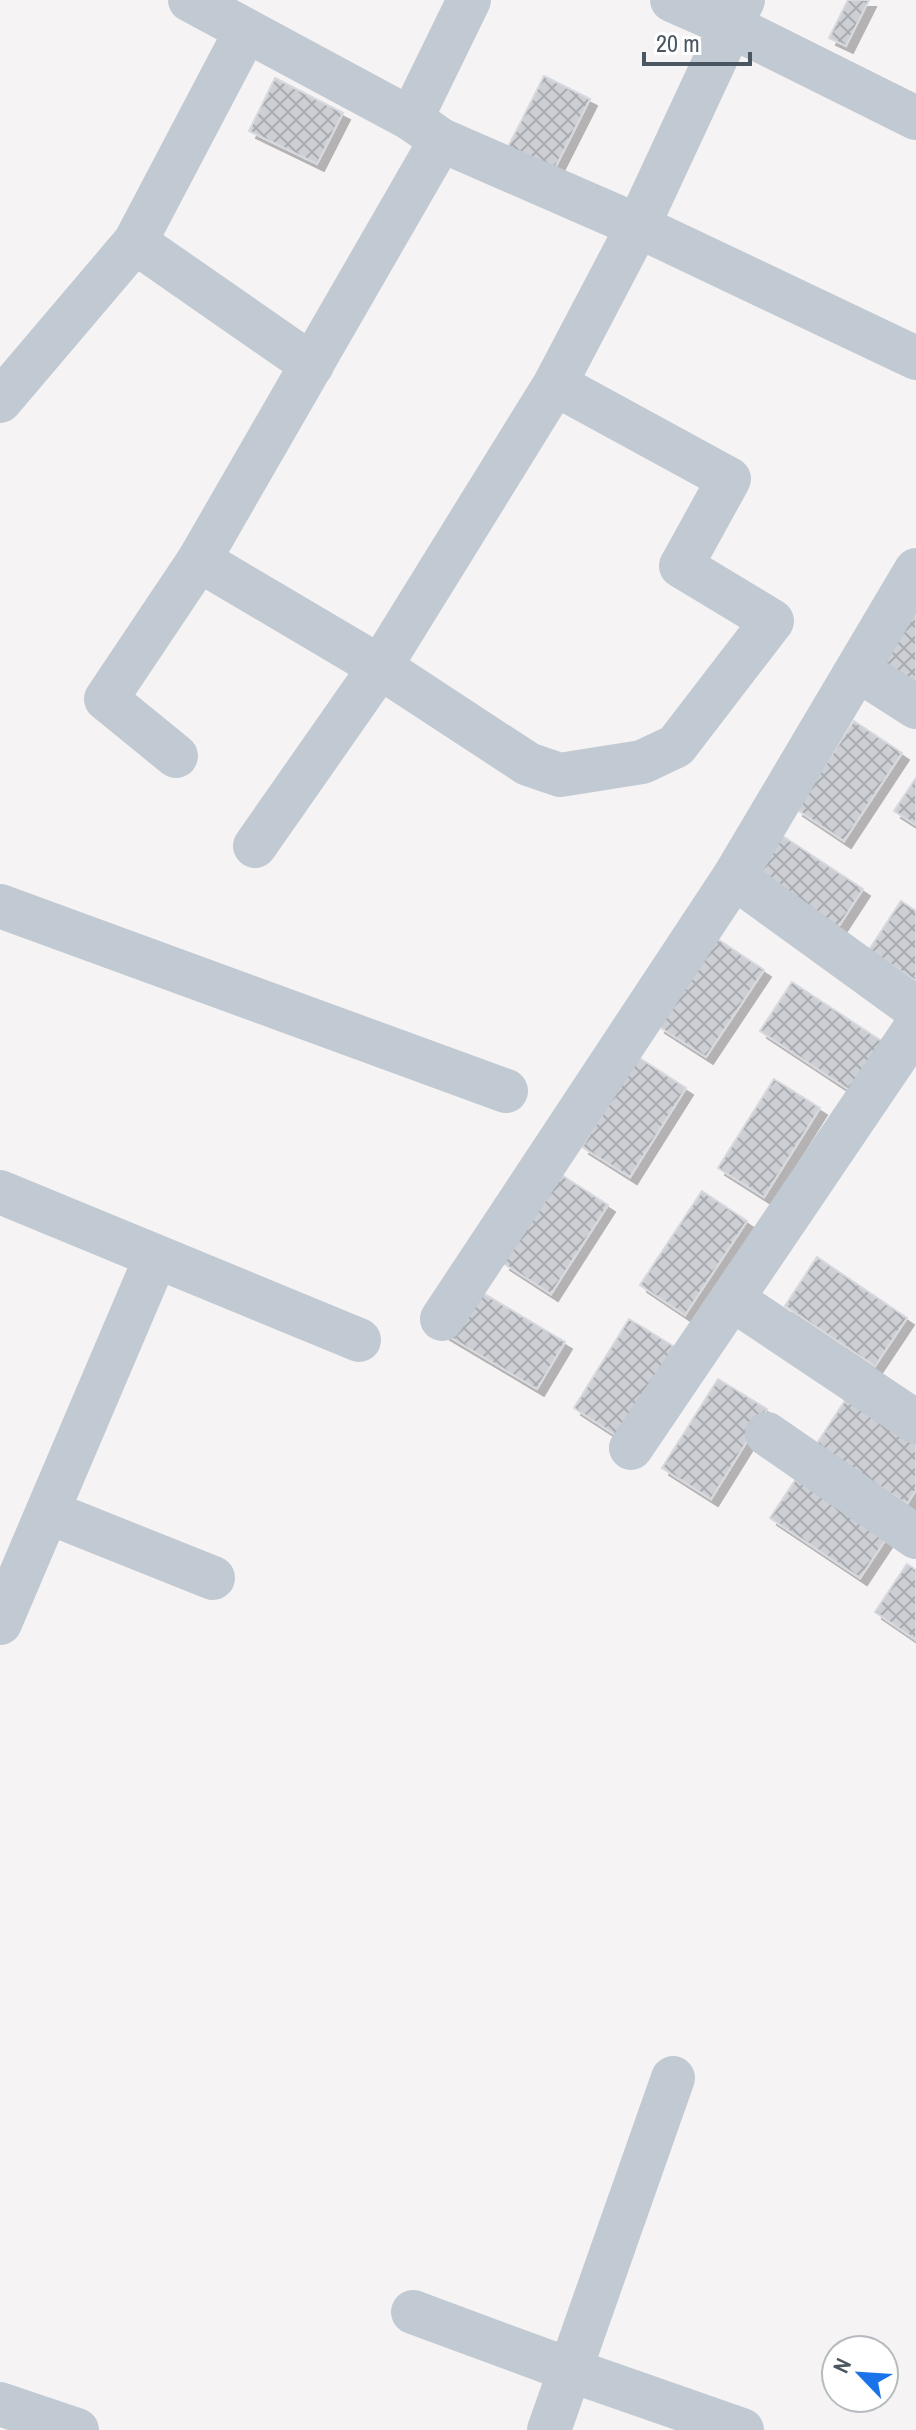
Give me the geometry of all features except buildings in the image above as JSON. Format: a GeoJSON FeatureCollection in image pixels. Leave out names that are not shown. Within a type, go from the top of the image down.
{"type":"FeatureCollection","features":[{"type":"Feature","properties":{"kind":"street"},"geometry":{"type":"LineString","coordinates":[[190,0],[426,130],[916,358]]}},
{"type":"Feature","properties":{"kind":"street"},"geometry":{"type":"LineString","coordinates":[[176,756],[106,699],[199,560],[312,365],[426,130],[469,0]]}},
{"type":"Feature","properties":{"kind":"street"},"geometry":{"type":"LineString","coordinates":[[672,0],[737,13],[916,118]]}},
{"type":"Feature","properties":{"kind":"street"},"geometry":{"type":"LineString","coordinates":[[255,846],[380,667],[555,384],[638,226],[737,13]]}},
{"type":"Feature","properties":{"kind":"street"},"geometry":{"type":"LineString","coordinates":[[3,393],[135,242],[246,31]]}},
{"type":"Feature","properties":{"kind":"street"},"geometry":{"type":"LineString","coordinates":[[135,242],[312,365]]}},
{"type":"Feature","properties":{"kind":"street"},"geometry":{"type":"LineString","coordinates":[[199,560],[380,667],[528,764],[560,775],[642,762],[676,746],[772,621],[681,566],[729,479],[555,384]]}},
{"type":"Feature","properties":{"kind":"street"},"geometry":{"type":"LineString","coordinates":[[442,1319],[734,877],[916,570]]}},
{"type":"Feature","properties":{"kind":"street"},"geometry":{"type":"LineString","coordinates":[[858,670],[916,707]]}},
{"type":"Feature","properties":{"kind":"street"},"geometry":{"type":"LineString","coordinates":[[734,877],[916,1009]]}},
{"type":"Feature","properties":{"kind":"street"},"geometry":{"type":"LineString","coordinates":[[0,906],[506,1091]]}},
{"type":"Feature","properties":{"kind":"street"},"geometry":{"type":"LineString","coordinates":[[631,1448],[916,1027]]}},
{"type":"Feature","properties":{"kind":"street"},"geometry":{"type":"LineString","coordinates":[[0,1192],[359,1340]]}},
{"type":"Feature","properties":{"kind":"street"},"geometry":{"type":"LineString","coordinates":[[0,1623],[156,1257]]}},
{"type":"Feature","properties":{"kind":"street"},"geometry":{"type":"LineString","coordinates":[[732,1299],[916,1422]]}},
{"type":"Feature","properties":{"kind":"street"},"geometry":{"type":"LineString","coordinates":[[767,1434],[916,1537]]}},
{"type":"Feature","properties":{"kind":"street"},"geometry":{"type":"LineString","coordinates":[[48,1512],[213,1578]]}},
{"type":"Feature","properties":{"kind":"street"},"geometry":{"type":"LineString","coordinates":[[549,2430],[673,2078]]}},
{"type":"Feature","properties":{"kind":"street"},"geometry":{"type":"LineString","coordinates":[[413,2312],[742,2430]]}},
{"type":"Feature","properties":{"kind":"street"},"geometry":{"type":"LineString","coordinates":[[0,2404],[77,2430]]}}]}
